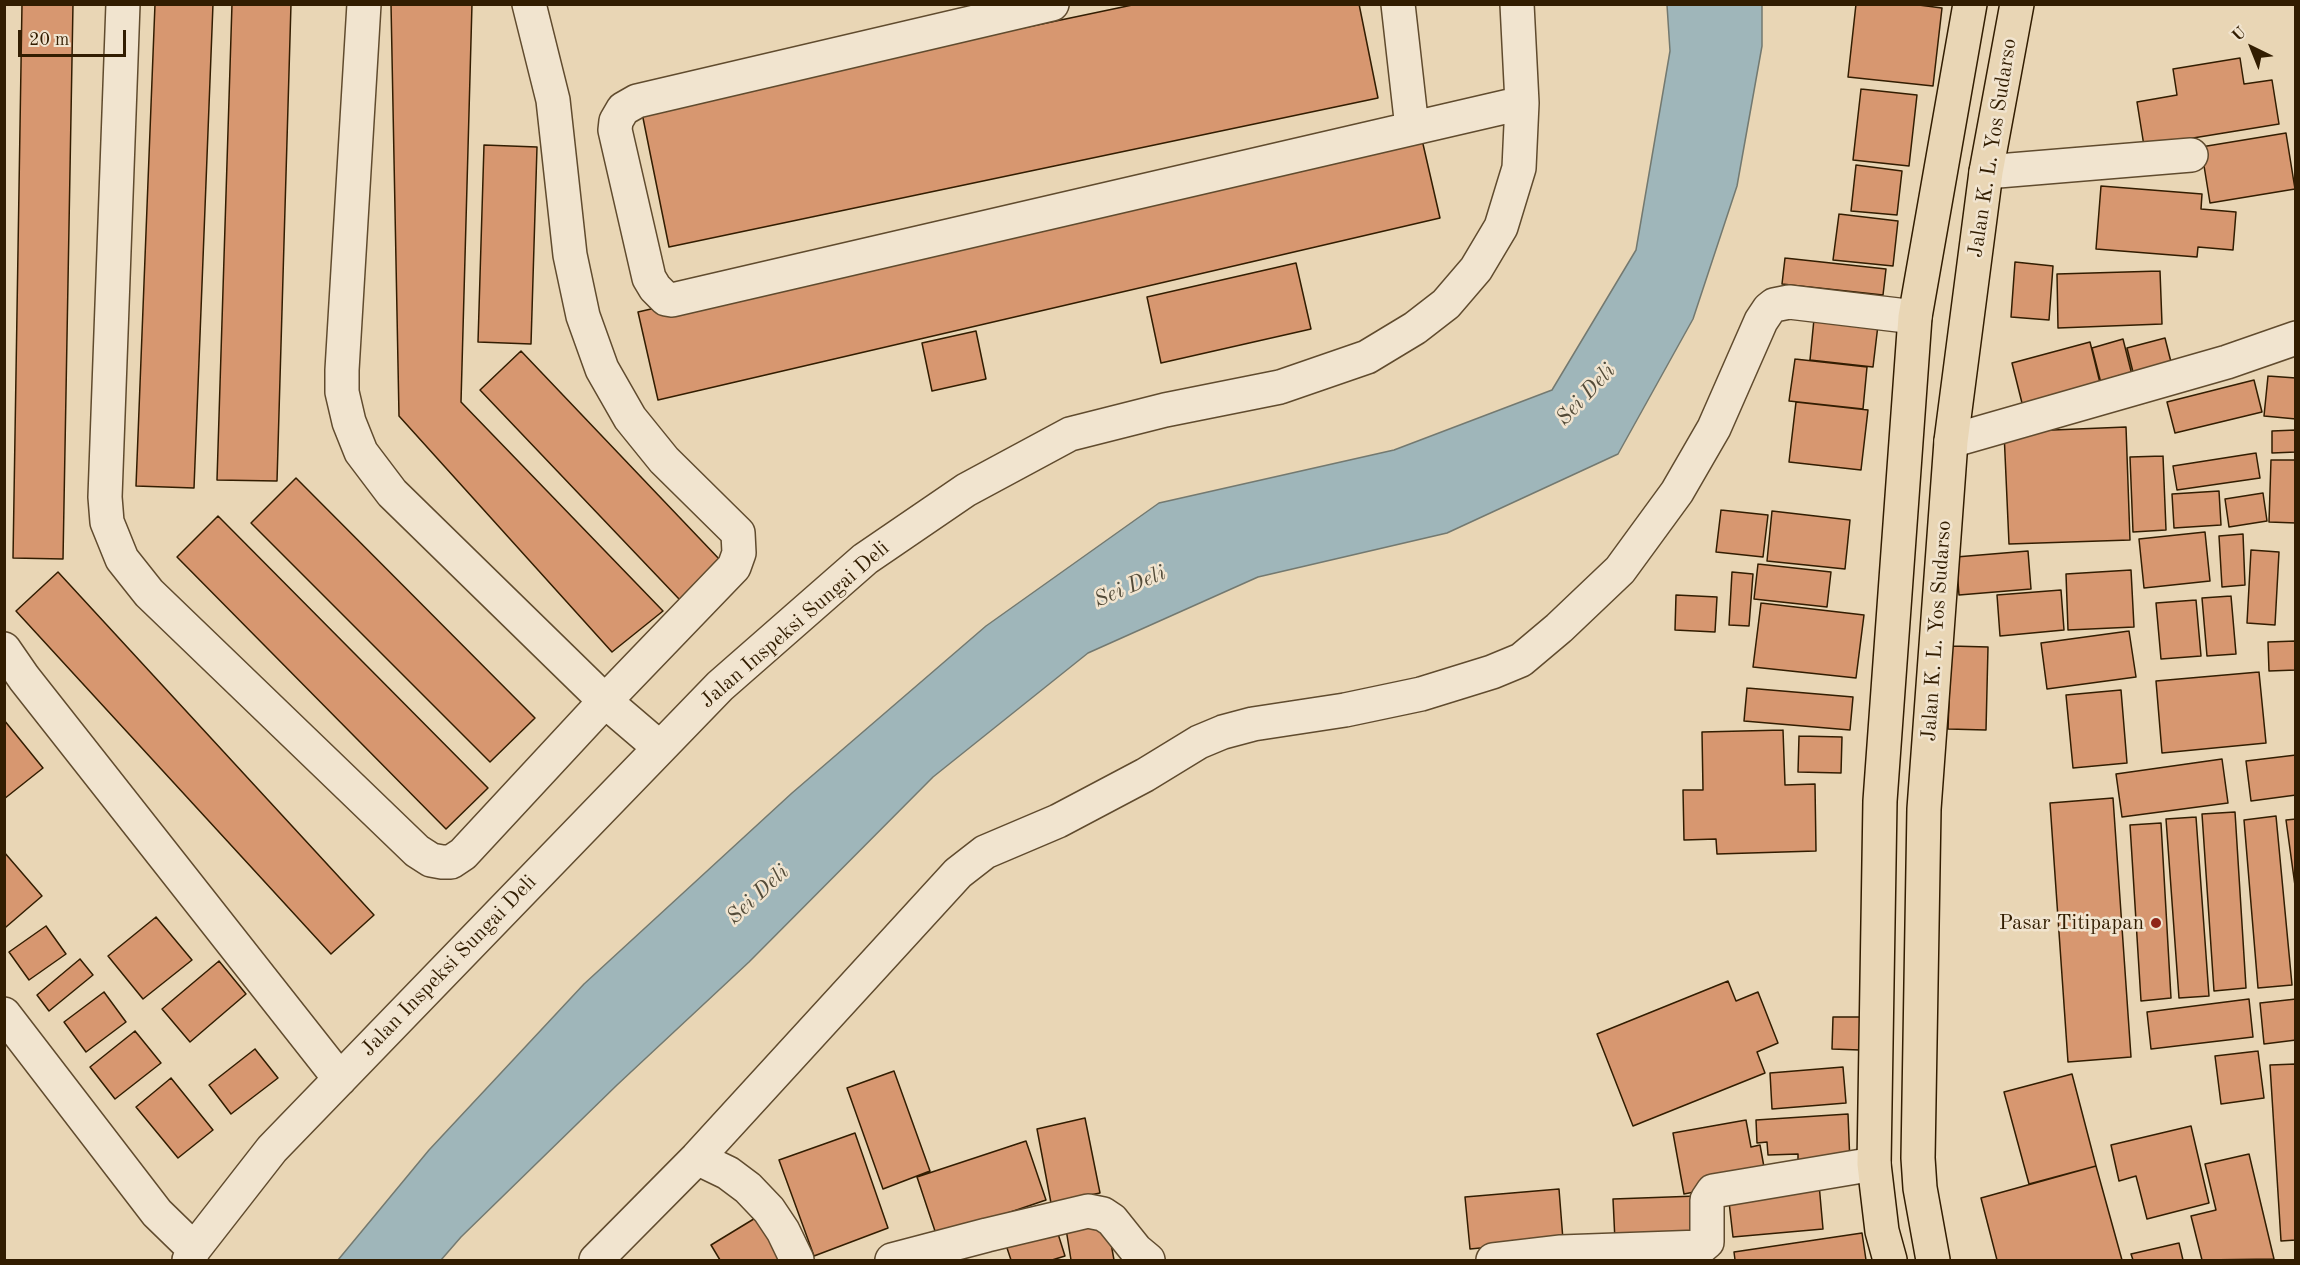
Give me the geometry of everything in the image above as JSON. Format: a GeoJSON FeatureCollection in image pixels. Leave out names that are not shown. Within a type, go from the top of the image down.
{"type":"FeatureCollection","features":[{"type":"Feature","properties":{"kind":"highway","name":"Jalan K. L. Yos Sudarso"},"geometry":{"type":"LineString","coordinates":[[1890,1260],[1882,1231],[1874,1164],[1880,812],[1915,317],[1970,4]]}},
{"type":"Feature","properties":{"kind":"highway","name":"Jalan K. L. Yos Sudarso"},"geometry":{"type":"LineString","coordinates":[[1933,1260],[1920,1188],[1918,1158],[1923,821],[1951,441],[1986,172],[2017,4]]}},
{"type":"Feature","properties":{"kind":"highway"},"geometry":{"type":"LineString","coordinates":[[1884,754],[1928,756]]}},
{"type":"Feature","properties":{"kind":"street"},"geometry":{"type":"LineString","coordinates":[[123,4],[105,497],[107,522],[122,559],[149,592],[417,851],[431,860],[451,862],[463,854],[734,567],[739,553],[738,533],[664,460],[630,418],[602,369],[583,316],[576,286],[570,255],[553,100],[529,4]]}},
{"type":"Feature","properties":{"kind":"street"},"geometry":{"type":"LineString","coordinates":[[364,4],[342,370],[342,392],[349,422],[361,452],[392,494],[605,701],[660,748]]}},
{"type":"Feature","properties":{"kind":"street"},"geometry":{"type":"LineString","coordinates":[[1052,4],[637,101],[622,109],[615,129],[649,278],[655,288],[666,298],[672,300],[1522,103]]}},
{"type":"Feature","properties":{"kind":"street"},"geometry":{"type":"LineString","coordinates":[[1398,4],[1412,128]]}},
{"type":"Feature","properties":{"kind":"street","name":"Jalan Inspeksi Sungai Deli"},"geometry":{"type":"LineString","coordinates":[[191,1255],[272,1149],[720,686],[865,559],[966,490],[1070,434],[1165,410],[1280,387],[1367,357],[1415,328],[1446,304],[1476,269],[1501,227],[1519,168],[1522,103],[1517,4]]}},
{"type":"Feature","properties":{"kind":"street"},"geometry":{"type":"LineString","coordinates":[[1986,172],[2191,155]]}},
{"type":"Feature","properties":{"kind":"street"},"geometry":{"type":"LineString","coordinates":[[596,1260],[697,1158],[958,873],[985,852],[1058,821],[1145,775],[1199,742],[1223,732],[1253,724],[1345,710],[1421,694],[1492,672],[1521,660],[1620,570],[1677,492],[1713,428],[1761,321],[1774,305],[1789,302],[1915,317]]}},
{"type":"Feature","properties":{"kind":"street"},"geometry":{"type":"LineString","coordinates":[[1951,441],[2228,362],[2295,338]]}},
{"type":"Feature","properties":{"kind":"street"},"geometry":{"type":"LineString","coordinates":[[4,649],[31,687],[340,1079]]}},
{"type":"Feature","properties":{"kind":"street"},"geometry":{"type":"LineString","coordinates":[[4,1014],[191,1255]]}},
{"type":"Feature","properties":{"kind":"street"},"geometry":{"type":"LineString","coordinates":[[697,1158],[728,1173],[748,1188],[769,1210],[783,1231],[797,1260]]}},
{"type":"Feature","properties":{"kind":"street"},"geometry":{"type":"LineString","coordinates":[[1493,1260],[1561,1252],[1701,1247],[1707,1242],[1707,1200],[1713,1191],[1874,1164]]}},
{"type":"Feature","properties":{"kind":"street"},"geometry":{"type":"LineString","coordinates":[[892,1260],[987,1234],[1088,1211],[1103,1214],[1112,1220],[1136,1250],[1148,1260]]}},
{"type":"Feature","properties":{"kind":"water","name":"Sei Deli"},"geometry":{"type":"Polygon","coordinates":[[[1667,5],[1762,5],[1762,46],[1737,186],[1693,319],[1618,454],[1447,533],[1258,577],[1088,653],[933,777],[749,962],[617,1085],[461,1237],[441,1260],[338,1260],[429,1150],[584,984],[792,793],[986,626],[1159,503],[1394,450],[1552,390],[1636,250],[1670,51],[1667,5]]]}},
{"type":"Feature","properties":{"kind":"building"},"geometry":{"type":"Polygon","coordinates":[[[22,4],[73,4],[63,559],[13,558],[22,4]]]}},
{"type":"Feature","properties":{"kind":"building"},"geometry":{"type":"Polygon","coordinates":[[[155,4],[213,4],[194,488],[136,486],[155,4]]]}},
{"type":"Feature","properties":{"kind":"building"},"geometry":{"type":"Polygon","coordinates":[[[232,4],[291,4],[277,481],[217,480],[232,4]]]}},
{"type":"Feature","properties":{"kind":"building"},"geometry":{"type":"Polygon","coordinates":[[[391,4],[472,4],[461,402],[663,611],[612,652],[399,416],[391,4]]]}},
{"type":"Feature","properties":{"kind":"building"},"geometry":{"type":"Polygon","coordinates":[[[1137,4],[1359,4],[1378,98],[669,247],[641,108],[1137,4]]]}},
{"type":"Feature","properties":{"kind":"building"},"geometry":{"type":"Polygon","coordinates":[[[1856,4],[1911,4],[1942,8],[1933,86],[1848,77],[1856,4]]]}},
{"type":"Feature","properties":{"kind":"building"},"geometry":{"type":"Polygon","coordinates":[[[2240,58],[2244,84],[2272,80],[2279,124],[2144,146],[2137,102],[2177,95],[2173,69],[2240,58]]]}},
{"type":"Feature","properties":{"kind":"building"},"geometry":{"type":"Polygon","coordinates":[[[1861,89],[1917,95],[1909,166],[1853,160],[1861,89]]]}},
{"type":"Feature","properties":{"kind":"building"},"geometry":{"type":"Polygon","coordinates":[[[1420,131],[1440,218],[658,400],[638,312],[1420,131]]]}},
{"type":"Feature","properties":{"kind":"building"},"geometry":{"type":"Polygon","coordinates":[[[2286,133],[2295,189],[2210,203],[2201,147],[2286,133]]]}},
{"type":"Feature","properties":{"kind":"building"},"geometry":{"type":"Polygon","coordinates":[[[484,145],[537,147],[531,344],[478,342],[484,145]]]}},
{"type":"Feature","properties":{"kind":"building"},"geometry":{"type":"Polygon","coordinates":[[[1856,165],[1902,171],[1897,215],[1851,211],[1856,165]]]}},
{"type":"Feature","properties":{"kind":"building"},"geometry":{"type":"Polygon","coordinates":[[[2101,186],[2202,194],[2201,209],[2236,212],[2233,250],[2198,247],[2197,257],[2096,249],[2101,186]]]}},
{"type":"Feature","properties":{"kind":"building"},"geometry":{"type":"Polygon","coordinates":[[[1839,214],[1898,221],[1893,266],[1833,260],[1839,214]]]}},
{"type":"Feature","properties":{"kind":"building"},"geometry":{"type":"Polygon","coordinates":[[[1785,258],[1886,269],[1883,295],[1782,284],[1785,258]]]}},
{"type":"Feature","properties":{"kind":"building"},"geometry":{"type":"Polygon","coordinates":[[[2015,262],[2053,266],[2049,320],[2011,317],[2015,262]]]}},
{"type":"Feature","properties":{"kind":"building"},"geometry":{"type":"Polygon","coordinates":[[[1296,263],[1311,329],[1161,363],[1147,297],[1296,263]]]}},
{"type":"Feature","properties":{"kind":"building"},"geometry":{"type":"Polygon","coordinates":[[[2160,271],[2162,324],[2058,328],[2057,274],[2160,271]]]}},
{"type":"Feature","properties":{"kind":"building"},"geometry":{"type":"Polygon","coordinates":[[[1814,319],[1878,325],[1873,367],[1810,360],[1814,319]]]}},
{"type":"Feature","properties":{"kind":"building"},"geometry":{"type":"Polygon","coordinates":[[[976,331],[986,379],[932,391],[922,343],[976,331]]]}},
{"type":"Feature","properties":{"kind":"building"},"geometry":{"type":"Polygon","coordinates":[[[2165,338],[2173,370],[2135,380],[2127,348],[2165,338]]]}},
{"type":"Feature","properties":{"kind":"building"},"geometry":{"type":"Polygon","coordinates":[[[2123,339],[2134,383],[2103,391],[2092,348],[2123,339]]]}},
{"type":"Feature","properties":{"kind":"building"},"geometry":{"type":"Polygon","coordinates":[[[2090,342],[2102,391],[2024,411],[2012,363],[2090,342]]]}},
{"type":"Feature","properties":{"kind":"building"},"geometry":{"type":"Polygon","coordinates":[[[521,351],[721,561],[680,600],[480,390],[521,351]]]}},
{"type":"Feature","properties":{"kind":"building"},"geometry":{"type":"Polygon","coordinates":[[[1795,359],[1867,367],[1863,409],[1789,401],[1795,359]]]}},
{"type":"Feature","properties":{"kind":"building"},"geometry":{"type":"Polygon","coordinates":[[[2268,376],[2296,378],[2296,419],[2264,416],[2268,376]]]}},
{"type":"Feature","properties":{"kind":"building"},"geometry":{"type":"Polygon","coordinates":[[[2254,380],[2262,412],[2175,433],[2167,402],[2254,380]]]}},
{"type":"Feature","properties":{"kind":"building"},"geometry":{"type":"Polygon","coordinates":[[[1796,402],[1868,410],[1861,470],[1789,462],[1796,402]]]}},
{"type":"Feature","properties":{"kind":"building"},"geometry":{"type":"Polygon","coordinates":[[[2126,427],[2130,540],[2009,544],[2004,432],[2126,427]]]}},
{"type":"Feature","properties":{"kind":"building"},"geometry":{"type":"Polygon","coordinates":[[[2296,430],[2296,452],[2272,453],[2272,431],[2296,430]]]}},
{"type":"Feature","properties":{"kind":"building"},"geometry":{"type":"Polygon","coordinates":[[[2256,453],[2260,478],[2177,490],[2173,466],[2256,453]]]}},
{"type":"Feature","properties":{"kind":"building"},"geometry":{"type":"Polygon","coordinates":[[[2163,456],[2166,530],[2133,532],[2130,457],[2163,456]]]}},
{"type":"Feature","properties":{"kind":"building"},"geometry":{"type":"Polygon","coordinates":[[[2271,460],[2296,460],[2296,523],[2269,522],[2271,460]]]}},
{"type":"Feature","properties":{"kind":"building"},"geometry":{"type":"Polygon","coordinates":[[[296,478],[535,718],[490,762],[251,523],[296,478]]]}},
{"type":"Feature","properties":{"kind":"building"},"geometry":{"type":"Polygon","coordinates":[[[2219,491],[2221,525],[2174,528],[2172,494],[2219,491]]]}},
{"type":"Feature","properties":{"kind":"building"},"geometry":{"type":"Polygon","coordinates":[[[2263,493],[2267,521],[2229,527],[2225,499],[2263,493]]]}},
{"type":"Feature","properties":{"kind":"building"},"geometry":{"type":"Polygon","coordinates":[[[1721,510],[1768,515],[1763,557],[1716,552],[1721,510]]]}},
{"type":"Feature","properties":{"kind":"building"},"geometry":{"type":"Polygon","coordinates":[[[1772,511],[1850,520],[1845,569],[1767,561],[1772,511]]]}},
{"type":"Feature","properties":{"kind":"building"},"geometry":{"type":"Polygon","coordinates":[[[218,516],[488,788],[446,829],[177,557],[218,516]]]}},
{"type":"Feature","properties":{"kind":"building"},"geometry":{"type":"Polygon","coordinates":[[[2205,532],[2210,581],[2144,588],[2139,539],[2205,532]]]}},
{"type":"Feature","properties":{"kind":"building"},"geometry":{"type":"Polygon","coordinates":[[[2243,534],[2245,585],[2222,587],[2219,536],[2243,534]]]}},
{"type":"Feature","properties":{"kind":"building"},"geometry":{"type":"Polygon","coordinates":[[[2251,550],[2279,552],[2275,625],[2247,623],[2251,550]]]}},
{"type":"Feature","properties":{"kind":"building"},"geometry":{"type":"Polygon","coordinates":[[[2028,551],[2031,589],[1959,595],[1956,557],[2028,551]]]}},
{"type":"Feature","properties":{"kind":"building"},"geometry":{"type":"Polygon","coordinates":[[[1758,564],[1831,572],[1827,607],[1754,599],[1758,564]]]}},
{"type":"Feature","properties":{"kind":"building"},"geometry":{"type":"Polygon","coordinates":[[[2131,570],[2134,627],[2068,630],[2066,574],[2131,570]]]}},
{"type":"Feature","properties":{"kind":"building"},"geometry":{"type":"Polygon","coordinates":[[[58,572],[374,915],[331,954],[16,611],[58,572]]]}},
{"type":"Feature","properties":{"kind":"building"},"geometry":{"type":"Polygon","coordinates":[[[1732,572],[1753,574],[1749,626],[1729,625],[1732,572]]]}},
{"type":"Feature","properties":{"kind":"building"},"geometry":{"type":"Polygon","coordinates":[[[2061,590],[2064,630],[2000,636],[1997,595],[2061,590]]]}},
{"type":"Feature","properties":{"kind":"building"},"geometry":{"type":"Polygon","coordinates":[[[1676,595],[1717,597],[1715,632],[1675,630],[1676,595]]]}},
{"type":"Feature","properties":{"kind":"building"},"geometry":{"type":"Polygon","coordinates":[[[2231,596],[2236,654],[2207,656],[2202,598],[2231,596]]]}},
{"type":"Feature","properties":{"kind":"building"},"geometry":{"type":"Polygon","coordinates":[[[2196,600],[2201,656],[2161,659],[2156,603],[2196,600]]]}},
{"type":"Feature","properties":{"kind":"building"},"geometry":{"type":"Polygon","coordinates":[[[1761,603],[1864,615],[1856,678],[1753,667],[1761,603]]]}},
{"type":"Feature","properties":{"kind":"building"},"geometry":{"type":"Polygon","coordinates":[[[2129,631],[2136,677],[2047,689],[2041,643],[2129,631]]]}},
{"type":"Feature","properties":{"kind":"building"},"geometry":{"type":"Polygon","coordinates":[[[2296,641],[2296,670],[2269,671],[2268,642],[2296,641]]]}},
{"type":"Feature","properties":{"kind":"building"},"geometry":{"type":"Polygon","coordinates":[[[1951,646],[1988,647],[1986,730],[1948,729],[1951,646]]]}},
{"type":"Feature","properties":{"kind":"building"},"geometry":{"type":"Polygon","coordinates":[[[2259,672],[2266,743],[2162,753],[2156,681],[2259,672]]]}},
{"type":"Feature","properties":{"kind":"building"},"geometry":{"type":"Polygon","coordinates":[[[1747,688],[1853,697],[1850,730],[1744,721],[1747,688]]]}},
{"type":"Feature","properties":{"kind":"building"},"geometry":{"type":"Polygon","coordinates":[[[2121,690],[2127,763],[2073,768],[2066,695],[2121,690]]]}},
{"type":"Feature","properties":{"kind":"building"},"geometry":{"type":"Polygon","coordinates":[[[4,720],[43,768],[4,799],[4,720]]]}},
{"type":"Feature","properties":{"kind":"building"},"geometry":{"type":"Polygon","coordinates":[[[1783,730],[1785,785],[1815,784],[1816,851],[1717,854],[1716,839],[1684,840],[1683,790],[1703,790],[1702,732],[1783,730]]]}},
{"type":"Feature","properties":{"kind":"building"},"geometry":{"type":"Polygon","coordinates":[[[1799,736],[1842,737],[1841,773],[1798,772],[1799,736]]]}},
{"type":"Feature","properties":{"kind":"building"},"geometry":{"type":"Polygon","coordinates":[[[2296,755],[2296,795],[2251,801],[2246,761],[2296,755]]]}},
{"type":"Feature","properties":{"kind":"building"},"geometry":{"type":"Polygon","coordinates":[[[2222,759],[2228,803],[2122,817],[2116,774],[2222,759]]]}},
{"type":"Feature","properties":{"kind":"building"},"geometry":{"type":"Polygon","coordinates":[[[2113,798],[2131,1057],[2068,1062],[2050,803],[2113,798]]]}},
{"type":"Feature","properties":{"kind":"building"},"geometry":{"type":"Polygon","coordinates":[[[2235,812],[2246,988],[2214,991],[2202,814],[2235,812]]]}},
{"type":"Feature","properties":{"kind":"building"},"geometry":{"type":"Polygon","coordinates":[[[2276,816],[2292,985],[2258,988],[2244,820],[2276,816]]]}},
{"type":"Feature","properties":{"kind":"building"},"geometry":{"type":"Polygon","coordinates":[[[2196,817],[2209,996],[2179,998],[2166,819],[2196,817]]]}},
{"type":"Feature","properties":{"kind":"building"},"geometry":{"type":"Polygon","coordinates":[[[2296,819],[2296,893],[2286,820],[2296,819]]]}},
{"type":"Feature","properties":{"kind":"building"},"geometry":{"type":"Polygon","coordinates":[[[2161,823],[2171,998],[2141,1001],[2130,825],[2161,823]]]}},
{"type":"Feature","properties":{"kind":"building"},"geometry":{"type":"Polygon","coordinates":[[[4,852],[42,896],[6,927],[4,925],[4,852]]]}},
{"type":"Feature","properties":{"kind":"building"},"geometry":{"type":"Polygon","coordinates":[[[156,917],[192,960],[143,999],[108,956],[156,917]]]}},
{"type":"Feature","properties":{"kind":"building"},"geometry":{"type":"Polygon","coordinates":[[[46,926],[66,954],[29,980],[9,952],[46,926]]]}},
{"type":"Feature","properties":{"kind":"building"},"geometry":{"type":"Polygon","coordinates":[[[80,959],[93,975],[49,1011],[37,995],[80,959]]]}},
{"type":"Feature","properties":{"kind":"building"},"geometry":{"type":"Polygon","coordinates":[[[219,961],[246,994],[190,1042],[162,1009],[219,961]]]}},
{"type":"Feature","properties":{"kind":"building"},"geometry":{"type":"Polygon","coordinates":[[[1728,981],[1736,1001],[1758,992],[1778,1043],[1757,1052],[1765,1073],[1633,1126],[1597,1034],[1728,981]]]}},
{"type":"Feature","properties":{"kind":"building"},"geometry":{"type":"Polygon","coordinates":[[[104,992],[126,1022],[86,1052],[64,1022],[104,992]]]}},
{"type":"Feature","properties":{"kind":"building"},"geometry":{"type":"Polygon","coordinates":[[[2249,999],[2253,1037],[2151,1049],[2147,1012],[2249,999]]]}},
{"type":"Feature","properties":{"kind":"building"},"geometry":{"type":"Polygon","coordinates":[[[2296,999],[2296,1040],[2264,1044],[2260,1003],[2296,999]]]}},
{"type":"Feature","properties":{"kind":"building"},"geometry":{"type":"Polygon","coordinates":[[[1833,1017],[1860,1017],[1860,1050],[1832,1049],[1833,1017]]]}},
{"type":"Feature","properties":{"kind":"building"},"geometry":{"type":"Polygon","coordinates":[[[135,1031],[161,1063],[115,1099],[90,1067],[135,1031]]]}},
{"type":"Feature","properties":{"kind":"building"},"geometry":{"type":"Polygon","coordinates":[[[255,1049],[278,1078],[231,1114],[209,1085],[255,1049]]]}},
{"type":"Feature","properties":{"kind":"building"},"geometry":{"type":"Polygon","coordinates":[[[2258,1051],[2264,1098],[2221,1104],[2215,1056],[2258,1051]]]}},
{"type":"Feature","properties":{"kind":"building"},"geometry":{"type":"Polygon","coordinates":[[[2296,1064],[2296,1240],[2281,1241],[2270,1065],[2296,1064]]]}},
{"type":"Feature","properties":{"kind":"building"},"geometry":{"type":"Polygon","coordinates":[[[1843,1067],[1846,1103],[1772,1109],[1770,1073],[1843,1067]]]}},
{"type":"Feature","properties":{"kind":"building"},"geometry":{"type":"Polygon","coordinates":[[[894,1071],[930,1171],[883,1189],[847,1088],[894,1071]]]}},
{"type":"Feature","properties":{"kind":"building"},"geometry":{"type":"Polygon","coordinates":[[[2072,1074],[2096,1166],[2029,1184],[2004,1092],[2072,1074]]]}},
{"type":"Feature","properties":{"kind":"building"},"geometry":{"type":"Polygon","coordinates":[[[171,1078],[213,1130],[178,1158],[136,1107],[171,1078]]]}},
{"type":"Feature","properties":{"kind":"building"},"geometry":{"type":"Polygon","coordinates":[[[1848,1114],[1850,1163],[1798,1165],[1798,1154],[1768,1155],[1767,1142],[1757,1143],[1756,1120],[1848,1114]]]}},
{"type":"Feature","properties":{"kind":"building"},"geometry":{"type":"Polygon","coordinates":[[[1085,1118],[1100,1193],[1051,1203],[1037,1129],[1085,1118]]]}},
{"type":"Feature","properties":{"kind":"building"},"geometry":{"type":"Polygon","coordinates":[[[1746,1120],[1751,1147],[1760,1145],[1766,1178],[1684,1194],[1673,1133],[1746,1120]]]}},
{"type":"Feature","properties":{"kind":"building"},"geometry":{"type":"Polygon","coordinates":[[[2191,1126],[2209,1203],[2147,1219],[2136,1176],[2119,1181],[2111,1145],[2191,1126]]]}},
{"type":"Feature","properties":{"kind":"building"},"geometry":{"type":"Polygon","coordinates":[[[855,1133],[888,1228],[814,1256],[779,1160],[855,1133]]]}},
{"type":"Feature","properties":{"kind":"building"},"geometry":{"type":"Polygon","coordinates":[[[1026,1141],[1046,1200],[937,1237],[917,1177],[1026,1141]]]}},
{"type":"Feature","properties":{"kind":"building"},"geometry":{"type":"Polygon","coordinates":[[[2249,1154],[2274,1259],[2202,1260],[2191,1216],[2216,1210],[2205,1164],[2249,1154]]]}},
{"type":"Feature","properties":{"kind":"building"},"geometry":{"type":"Polygon","coordinates":[[[2096,1166],[2122,1260],[1997,1260],[1981,1198],[2096,1166]]]}},
{"type":"Feature","properties":{"kind":"building"},"geometry":{"type":"Polygon","coordinates":[[[1819,1184],[1823,1229],[1733,1237],[1728,1193],[1819,1184]]]}},
{"type":"Feature","properties":{"kind":"building"},"geometry":{"type":"Polygon","coordinates":[[[1559,1189],[1563,1240],[1470,1249],[1465,1197],[1559,1189]]]}},
{"type":"Feature","properties":{"kind":"building"},"geometry":{"type":"Polygon","coordinates":[[[1697,1196],[1699,1237],[1615,1241],[1613,1199],[1697,1196]]]}},
{"type":"Feature","properties":{"kind":"building"},"geometry":{"type":"Polygon","coordinates":[[[757,1217],[784,1260],[720,1260],[711,1245],[757,1217]]]}},
{"type":"Feature","properties":{"kind":"building"},"geometry":{"type":"Polygon","coordinates":[[[1054,1221],[1065,1256],[1052,1260],[1011,1260],[1004,1239],[1054,1221]]]}},
{"type":"Feature","properties":{"kind":"building"},"geometry":{"type":"Polygon","coordinates":[[[1107,1221],[1114,1260],[1071,1260],[1066,1229],[1107,1221]]]}},
{"type":"Feature","properties":{"kind":"building"},"geometry":{"type":"Polygon","coordinates":[[[1862,1233],[1866,1260],[1735,1260],[1734,1252],[1862,1233]]]}},
{"type":"Feature","properties":{"kind":"building"},"geometry":{"type":"Polygon","coordinates":[[[2179,1243],[2183,1260],[2133,1260],[2131,1254],[2179,1243]]]}},
{"type":"Feature","properties":{"kind":"place","name":"Pasar Titipapan"},"geometry":{"type":"Point","coordinates":[2156,923]}}]}
